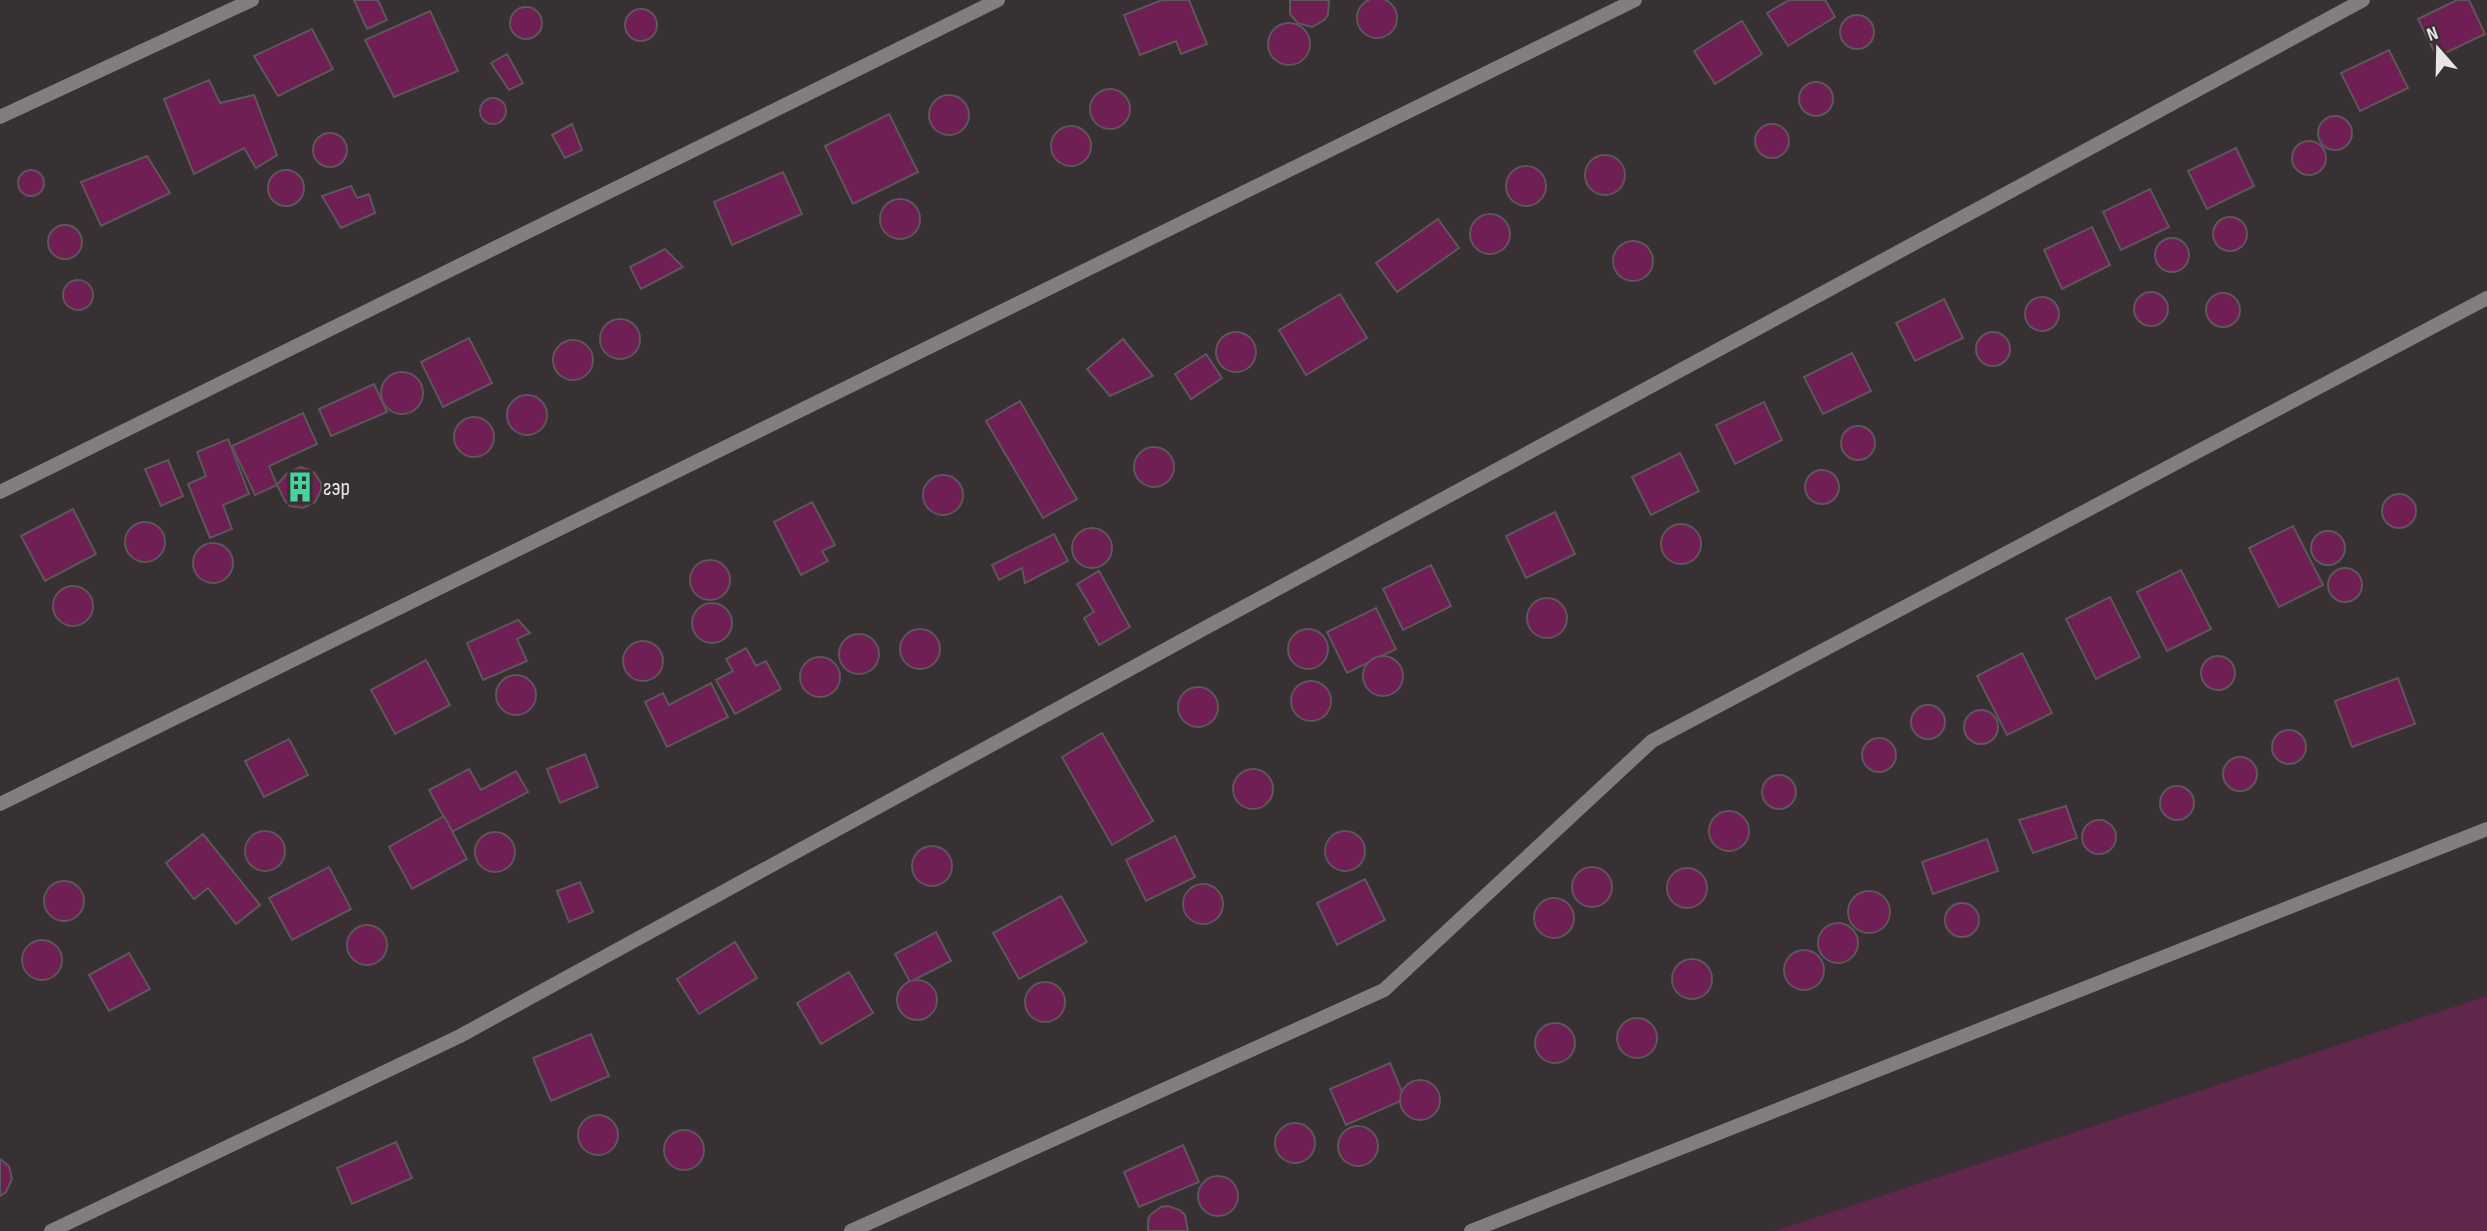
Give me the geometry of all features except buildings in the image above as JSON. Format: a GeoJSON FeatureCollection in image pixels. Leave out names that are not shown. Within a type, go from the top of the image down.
{"type":"FeatureCollection","features":[{"type":"Feature","properties":{"kind":"street"},"geometry":{"type":"LineString","coordinates":[[0,117],[252,0]]}},
{"type":"Feature","properties":{"kind":"street"},"geometry":{"type":"LineString","coordinates":[[0,492],[998,0]]}},
{"type":"Feature","properties":{"kind":"street"},"geometry":{"type":"LineString","coordinates":[[0,804],[1635,0]]}},
{"type":"Feature","properties":{"kind":"street"},"geometry":{"type":"LineString","coordinates":[[51,1231],[460,1036],[1205,628],[2363,0]]}},
{"type":"Feature","properties":{"kind":"street"},"geometry":{"type":"LineString","coordinates":[[851,1231],[1384,990],[1652,741],[2487,298]]}},
{"type":"Feature","properties":{"kind":"street"},"geometry":{"type":"LineString","coordinates":[[1471,1231],[2487,829]]}},
{"type":"Feature","properties":{"kind":"shaded area"},"geometry":{"type":"Polygon","coordinates":[[[2487,996],[2487,1231],[1775,1231],[2487,996]]]}},
{"type":"Feature","properties":{"kind":"place","name":"гэр"},"geometry":{"type":"Point","coordinates":[300,487]}}]}
